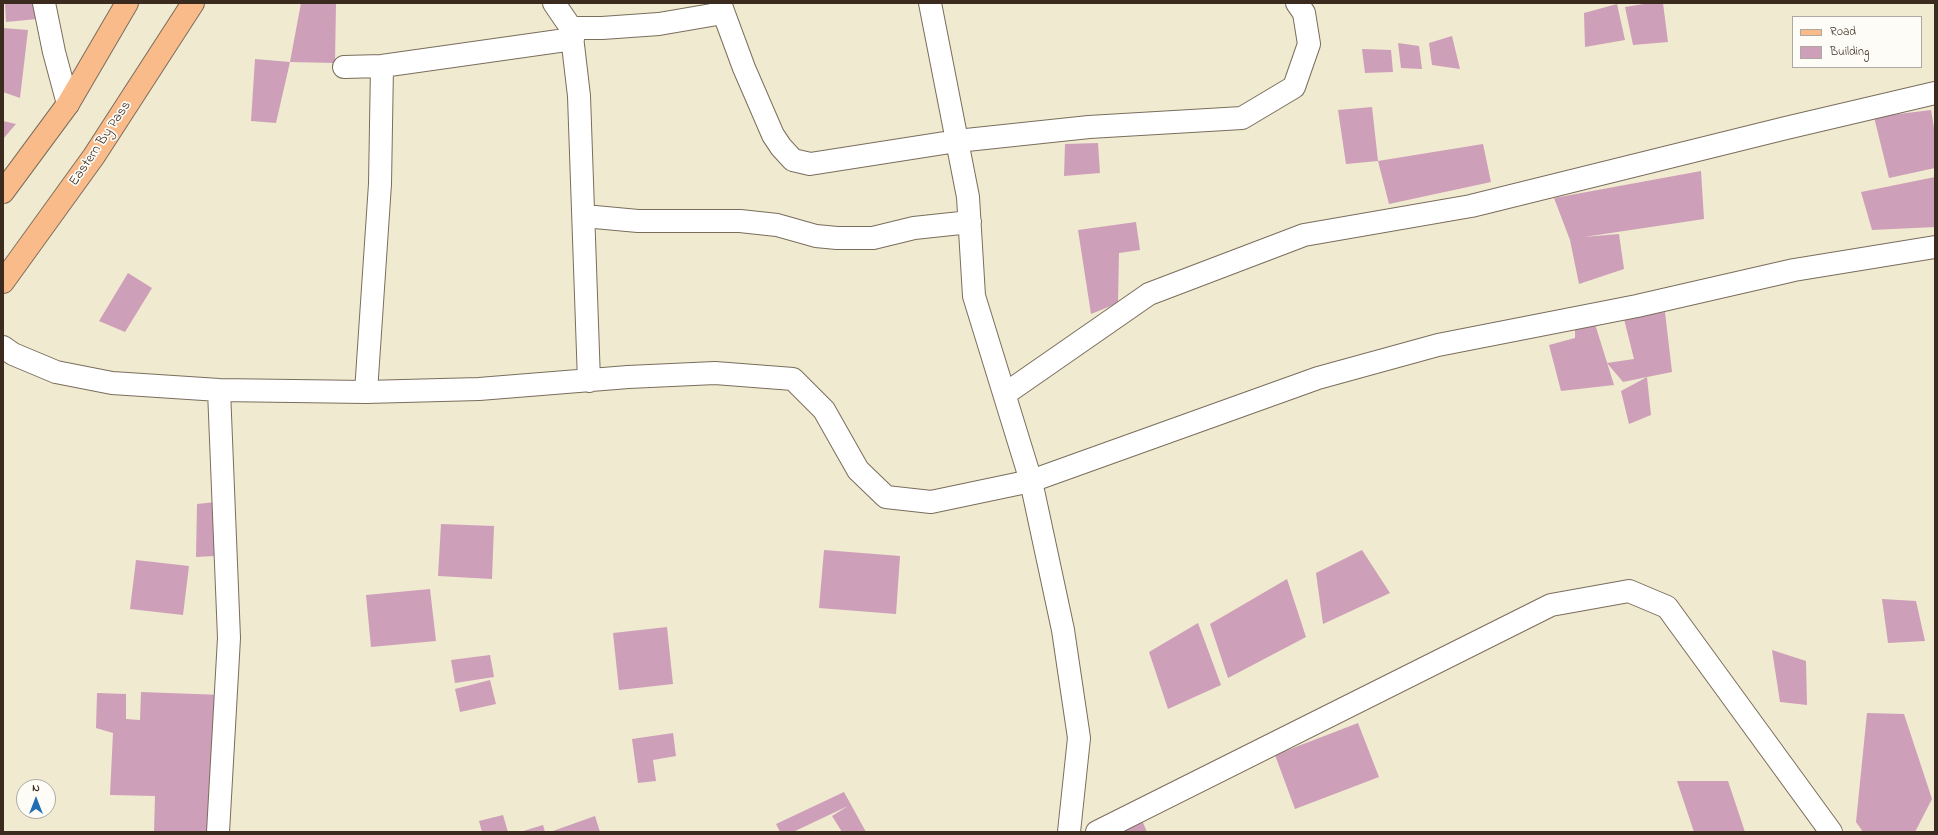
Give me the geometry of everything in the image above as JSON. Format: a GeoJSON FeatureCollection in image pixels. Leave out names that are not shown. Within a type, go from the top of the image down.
{"type":"FeatureCollection","features":[{"type":"Feature","properties":{"kind":"main road"},"geometry":{"type":"LineString","coordinates":[[3,192],[68,104],[127,3]]}},
{"type":"Feature","properties":{"kind":"main road","name":"Eastern By Pass"},"geometry":{"type":"LineString","coordinates":[[3,282],[94,156],[193,3]]}},
{"type":"Feature","properties":{"kind":"street"},"geometry":{"type":"LineString","coordinates":[[44,3],[54,52],[68,104]]}},
{"type":"Feature","properties":{"kind":"street"},"geometry":{"type":"LineString","coordinates":[[554,3],[572,33],[579,96],[589,380]]}},
{"type":"Feature","properties":{"kind":"street"},"geometry":{"type":"LineString","coordinates":[[930,3],[968,197],[974,296],[1031,481],[1063,630],[1079,738],[1069,832]]}},
{"type":"Feature","properties":{"kind":"street"},"geometry":{"type":"LineString","coordinates":[[344,67],[382,66],[602,28],[659,24],[721,8],[744,68],[774,135],[781,147],[793,160],[810,164],[957,141],[1089,127],[1242,118],[1294,87],[1309,44],[1304,13],[1297,3]]}},
{"type":"Feature","properties":{"kind":"street"},"geometry":{"type":"LineString","coordinates":[[366,392],[380,184],[382,66]]}},
{"type":"Feature","properties":{"kind":"street"},"geometry":{"type":"LineString","coordinates":[[1005,394],[1149,294],[1304,235],[1471,206],[1786,128],[1935,93]]}},
{"type":"Feature","properties":{"kind":"street"},"geometry":{"type":"LineString","coordinates":[[584,216],[638,221],[740,221],[777,225],[816,236],[837,238],[872,238],[914,228],[970,222]]}},
{"type":"Feature","properties":{"kind":"street"},"geometry":{"type":"LineString","coordinates":[[3,347],[13,354],[56,372],[112,383],[219,390],[366,392],[479,389],[589,380],[715,373],[793,379],[824,410],[858,470],[886,497],[931,502],[1031,481],[1318,378],[1438,345],[1637,306],[1794,270],[1935,247]]}},
{"type":"Feature","properties":{"kind":"street"},"geometry":{"type":"LineString","coordinates":[[218,832],[229,638],[219,390]]}},
{"type":"Feature","properties":{"kind":"street"},"geometry":{"type":"LineString","coordinates":[[1097,832],[1551,605],[1629,591],[1667,606],[1831,832]]}},
{"type":"Feature","properties":{"kind":"building"},"geometry":{"type":"Polygon","coordinates":[[[5,3],[35,3],[37,19],[6,22],[5,3]]]}},
{"type":"Feature","properties":{"kind":"building"},"geometry":{"type":"Polygon","coordinates":[[[301,3],[336,3],[335,63],[290,62],[301,3]]]}},
{"type":"Feature","properties":{"kind":"building"},"geometry":{"type":"Polygon","coordinates":[[[1650,3],[1663,3],[1668,42],[1633,45],[1625,7],[1650,3]]]}},
{"type":"Feature","properties":{"kind":"building"},"geometry":{"type":"Polygon","coordinates":[[[1617,4],[1625,40],[1585,47],[1584,13],[1617,4]]]}},
{"type":"Feature","properties":{"kind":"building"},"geometry":{"type":"Polygon","coordinates":[[[3,28],[28,30],[20,98],[3,92],[3,28]]]}},
{"type":"Feature","properties":{"kind":"building"},"geometry":{"type":"Polygon","coordinates":[[[1452,36],[1460,69],[1432,65],[1429,43],[1452,36]]]}},
{"type":"Feature","properties":{"kind":"building"},"geometry":{"type":"Polygon","coordinates":[[[1398,43],[1419,46],[1422,69],[1401,68],[1398,43]]]}},
{"type":"Feature","properties":{"kind":"building"},"geometry":{"type":"Polygon","coordinates":[[[1362,49],[1391,50],[1393,72],[1365,73],[1362,49]]]}},
{"type":"Feature","properties":{"kind":"building"},"geometry":{"type":"Polygon","coordinates":[[[255,59],[290,62],[276,123],[251,121],[255,59]]]}},
{"type":"Feature","properties":{"kind":"building"},"geometry":{"type":"Polygon","coordinates":[[[1372,107],[1378,161],[1346,164],[1338,110],[1372,107]]]}},
{"type":"Feature","properties":{"kind":"building"},"geometry":{"type":"Polygon","coordinates":[[[1931,110],[1935,134],[1935,168],[1889,178],[1874,117],[1931,110]]]}},
{"type":"Feature","properties":{"kind":"building"},"geometry":{"type":"Polygon","coordinates":[[[3,121],[16,124],[3,139],[3,121]]]}},
{"type":"Feature","properties":{"kind":"building"},"geometry":{"type":"Polygon","coordinates":[[[1098,143],[1100,173],[1064,176],[1065,144],[1098,143]]]}},
{"type":"Feature","properties":{"kind":"building"},"geometry":{"type":"Polygon","coordinates":[[[1483,144],[1491,182],[1389,204],[1378,161],[1483,144]]]}},
{"type":"Feature","properties":{"kind":"building"},"geometry":{"type":"Polygon","coordinates":[[[1701,171],[1704,219],[1584,237],[1619,234],[1624,269],[1579,284],[1570,240],[1554,198],[1701,171]]]}},
{"type":"Feature","properties":{"kind":"building"},"geometry":{"type":"Polygon","coordinates":[[[1935,177],[1935,227],[1872,230],[1861,192],[1935,177]]]}},
{"type":"Feature","properties":{"kind":"building"},"geometry":{"type":"Polygon","coordinates":[[[1136,222],[1140,250],[1119,253],[1118,303],[1091,314],[1078,230],[1136,222]]]}},
{"type":"Feature","properties":{"kind":"building"},"geometry":{"type":"Polygon","coordinates":[[[128,273],[152,288],[125,332],[99,321],[128,273]]]}},
{"type":"Feature","properties":{"kind":"building"},"geometry":{"type":"Polygon","coordinates":[[[1665,312],[1672,372],[1623,382],[1607,363],[1634,359],[1624,319],[1665,312]]]}},
{"type":"Feature","properties":{"kind":"building"},"geometry":{"type":"Polygon","coordinates":[[[1595,324],[1614,385],[1561,391],[1549,345],[1575,338],[1575,326],[1595,324]]]}},
{"type":"Feature","properties":{"kind":"building"},"geometry":{"type":"Polygon","coordinates":[[[1647,377],[1651,415],[1629,424],[1621,391],[1647,377]]]}},
{"type":"Feature","properties":{"kind":"building"},"geometry":{"type":"Polygon","coordinates":[[[224,501],[215,556],[196,557],[197,504],[224,501]]]}},
{"type":"Feature","properties":{"kind":"building"},"geometry":{"type":"Polygon","coordinates":[[[441,524],[494,526],[492,579],[438,576],[441,524]]]}},
{"type":"Feature","properties":{"kind":"building"},"geometry":{"type":"Polygon","coordinates":[[[824,550],[900,556],[896,614],[819,608],[824,550]]]}},
{"type":"Feature","properties":{"kind":"building"},"geometry":{"type":"Polygon","coordinates":[[[1362,550],[1390,593],[1323,624],[1316,573],[1362,550]]]}},
{"type":"Feature","properties":{"kind":"building"},"geometry":{"type":"Polygon","coordinates":[[[136,560],[189,566],[183,615],[130,609],[136,560]]]}},
{"type":"Feature","properties":{"kind":"building"},"geometry":{"type":"Polygon","coordinates":[[[1287,579],[1306,637],[1228,678],[1210,624],[1287,579]]]}},
{"type":"Feature","properties":{"kind":"building"},"geometry":{"type":"Polygon","coordinates":[[[430,589],[436,641],[371,647],[366,595],[430,589]]]}},
{"type":"Feature","properties":{"kind":"building"},"geometry":{"type":"Polygon","coordinates":[[[1882,599],[1916,601],[1925,641],[1888,643],[1882,599]]]}},
{"type":"Feature","properties":{"kind":"building"},"geometry":{"type":"Polygon","coordinates":[[[1198,623],[1221,685],[1168,709],[1149,652],[1198,623]]]}},
{"type":"Feature","properties":{"kind":"building"},"geometry":{"type":"Polygon","coordinates":[[[667,627],[673,684],[619,690],[613,633],[667,627]]]}},
{"type":"Feature","properties":{"kind":"building"},"geometry":{"type":"Polygon","coordinates":[[[1772,650],[1806,661],[1807,705],[1780,702],[1772,650]]]}},
{"type":"Feature","properties":{"kind":"building"},"geometry":{"type":"Polygon","coordinates":[[[490,655],[494,677],[455,683],[451,660],[490,655]]]}},
{"type":"Feature","properties":{"kind":"building"},"geometry":{"type":"Polygon","coordinates":[[[490,680],[496,704],[460,712],[455,689],[490,680]]]}},
{"type":"Feature","properties":{"kind":"building"},"geometry":{"type":"Polygon","coordinates":[[[141,692],[222,695],[217,832],[154,832],[155,796],[110,795],[113,733],[96,728],[97,693],[126,694],[126,719],[140,720],[141,692]]]}},
{"type":"Feature","properties":{"kind":"building"},"geometry":{"type":"Polygon","coordinates":[[[1867,713],[1904,714],[1932,799],[1915,832],[1863,832],[1856,822],[1867,713]]]}},
{"type":"Feature","properties":{"kind":"building"},"geometry":{"type":"Polygon","coordinates":[[[1358,723],[1379,777],[1295,809],[1275,755],[1358,723]]]}},
{"type":"Feature","properties":{"kind":"building"},"geometry":{"type":"Polygon","coordinates":[[[673,733],[676,756],[653,760],[656,781],[638,783],[632,739],[673,733]]]}},
{"type":"Feature","properties":{"kind":"building"},"geometry":{"type":"Polygon","coordinates":[[[1677,781],[1728,781],[1745,832],[1694,832],[1677,781]]]}},
{"type":"Feature","properties":{"kind":"building"},"geometry":{"type":"Polygon","coordinates":[[[844,792],[866,832],[842,832],[832,816],[848,806],[793,832],[780,832],[776,824],[844,792]]]}},
{"type":"Feature","properties":{"kind":"building"},"geometry":{"type":"Polygon","coordinates":[[[503,815],[508,832],[482,832],[479,821],[503,815]]]}},
{"type":"Feature","properties":{"kind":"building"},"geometry":{"type":"Polygon","coordinates":[[[595,816],[600,832],[553,832],[553,831],[595,816]]]}},
{"type":"Feature","properties":{"kind":"building"},"geometry":{"type":"Polygon","coordinates":[[[1141,818],[1147,832],[1109,832],[1141,818]]]}},
{"type":"Feature","properties":{"kind":"building"},"geometry":{"type":"Polygon","coordinates":[[[543,825],[545,832],[520,832],[543,825]]]}}]}
